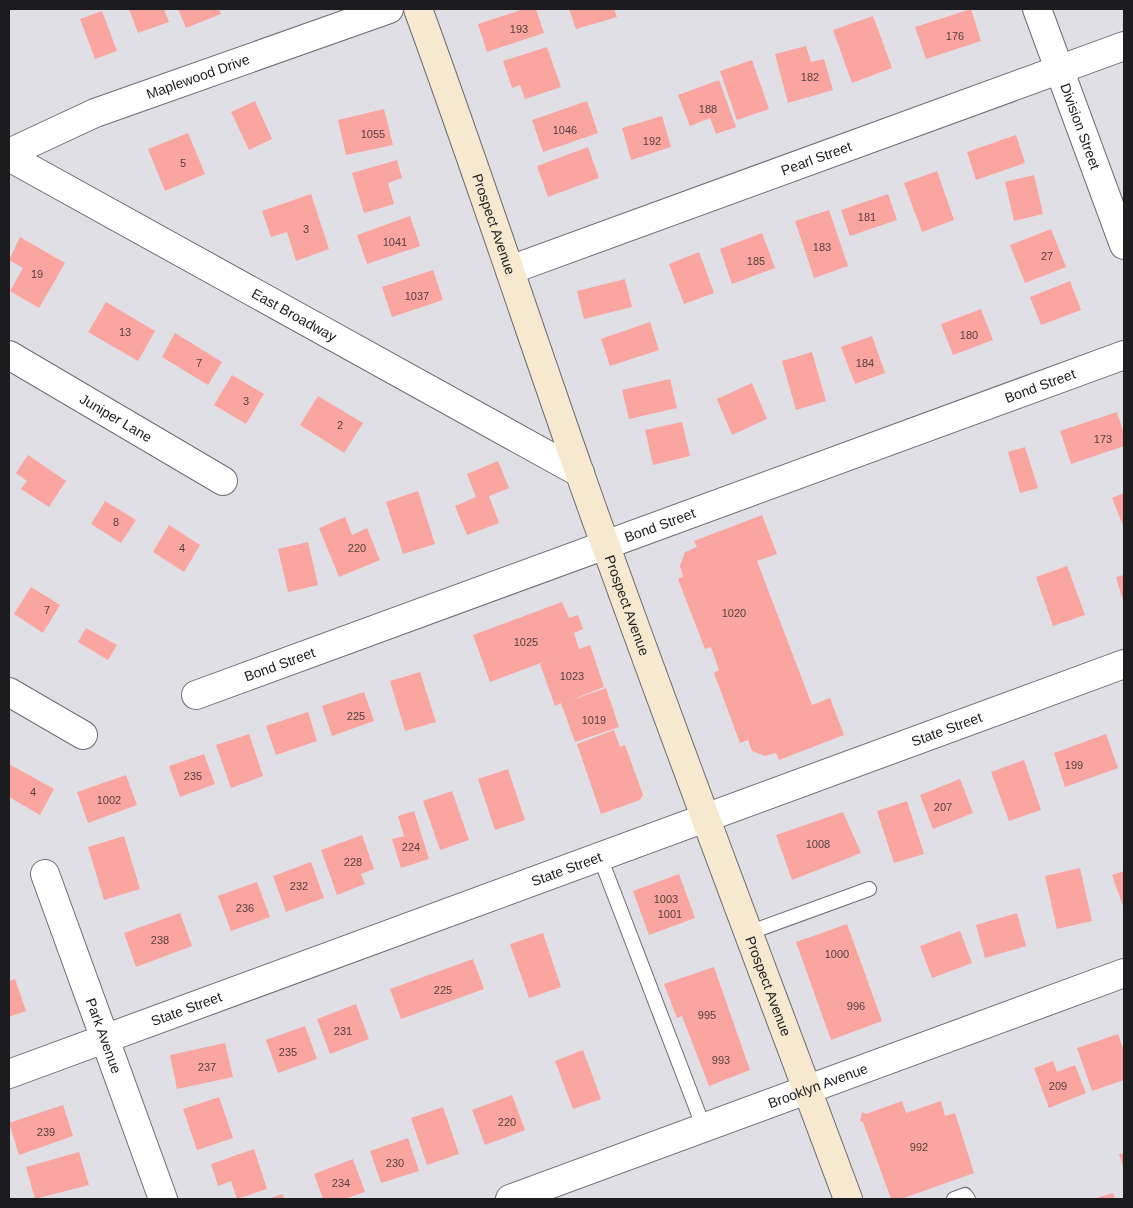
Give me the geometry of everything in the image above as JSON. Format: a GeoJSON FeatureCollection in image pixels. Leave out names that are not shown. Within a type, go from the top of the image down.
{"type":"FeatureCollection","features":[{"type":"Feature","properties":{"kind":"main road","name":"Prospect Avenue"},"geometry":{"type":"LineString","coordinates":[[418,9],[465,137],[580,473],[705,818],[848,1199]]}},
{"type":"Feature","properties":{"kind":"street","name":"Maplewood Drive"},"geometry":{"type":"LineString","coordinates":[[9,155],[95,113],[389,9]]}},
{"type":"Feature","properties":{"kind":"street","name":"Division Street"},"geometry":{"type":"LineString","coordinates":[[1037,9],[1124,245]]}},
{"type":"Feature","properties":{"kind":"street","name":"Pearl Street"},"geometry":{"type":"LineString","coordinates":[[510,270],[1124,46]]}},
{"type":"Feature","properties":{"kind":"street","name":"East Broadway"},"geometry":{"type":"LineString","coordinates":[[9,155],[580,473]]}},
{"type":"Feature","properties":{"kind":"street","name":"Bond Street"},"geometry":{"type":"LineString","coordinates":[[196,696],[1124,355]]}},
{"type":"Feature","properties":{"kind":"street","name":"Juniper Lane"},"geometry":{"type":"LineString","coordinates":[[9,356],[223,481]]}},
{"type":"Feature","properties":{"kind":"street","name":"State Street"},"geometry":{"type":"LineString","coordinates":[[9,1074],[1124,664]]}},
{"type":"Feature","properties":{"kind":"street"},"geometry":{"type":"LineString","coordinates":[[9,692],[83,735]]}},
{"type":"Feature","properties":{"kind":"street","name":"Park Avenue"},"geometry":{"type":"LineString","coordinates":[[45,874],[163,1199]]}},
{"type":"Feature","properties":{"kind":"street","name":"Brooklyn Avenue"},"geometry":{"type":"LineString","coordinates":[[510,1199],[1124,973]]}},
{"type":"Feature","properties":{"kind":"lane"},"geometry":{"type":"LineString","coordinates":[[600,857],[704,1128]]}},
{"type":"Feature","properties":{"kind":"lane"},"geometry":{"type":"LineString","coordinates":[[748,933],[869,889]]}},
{"type":"Feature","properties":{"kind":"lane"},"geometry":{"type":"LineString","coordinates":[[954,1199],[965,1196],[968,1199]]}},
{"type":"Feature","properties":{"kind":"building"},"geometry":{"type":"Polygon","coordinates":[[[129,9],[164,9],[169,22],[138,33],[129,9]]]}},
{"type":"Feature","properties":{"kind":"building"},"geometry":{"type":"Polygon","coordinates":[[[178,9],[219,9],[221,14],[186,28],[178,9]]]}},
{"type":"Feature","properties":{"kind":"building"},"geometry":{"type":"Polygon","coordinates":[[[524,9],[536,9],[544,33],[487,52],[478,24],[524,9]]]}},
{"type":"Feature","properties":{"kind":"building"},"geometry":{"type":"Polygon","coordinates":[[[569,9],[614,9],[617,17],[576,29],[569,9]]]}},
{"type":"Feature","properties":{"kind":"building"},"geometry":{"type":"Polygon","coordinates":[[[971,9],[981,41],[926,59],[915,27],[971,9]]]}},
{"type":"Feature","properties":{"kind":"building"},"geometry":{"type":"Polygon","coordinates":[[[102,11],[117,51],[95,59],[80,19],[102,11]]]}},
{"type":"Feature","properties":{"kind":"building"},"geometry":{"type":"Polygon","coordinates":[[[873,16],[892,68],[852,83],[833,30],[873,16]]]}},
{"type":"Feature","properties":{"kind":"building"},"geometry":{"type":"Polygon","coordinates":[[[806,46],[811,62],[824,59],[833,90],[788,103],[775,54],[806,46]]]}},
{"type":"Feature","properties":{"kind":"building"},"geometry":{"type":"Polygon","coordinates":[[[547,47],[561,87],[525,99],[520,85],[512,88],[503,61],[547,47]]]}},
{"type":"Feature","properties":{"kind":"building"},"geometry":{"type":"Polygon","coordinates":[[[752,60],[769,109],[737,120],[720,71],[752,60]]]}},
{"type":"Feature","properties":{"kind":"building"},"geometry":{"type":"Polygon","coordinates":[[[719,80],[736,127],[716,134],[710,118],[690,126],[678,95],[719,80]]]}},
{"type":"Feature","properties":{"kind":"building"},"geometry":{"type":"Polygon","coordinates":[[[255,101],[272,139],[249,150],[231,112],[255,101]]]}},
{"type":"Feature","properties":{"kind":"building"},"geometry":{"type":"Polygon","coordinates":[[[587,101],[598,133],[543,152],[532,120],[587,101]]]}},
{"type":"Feature","properties":{"kind":"building"},"geometry":{"type":"Polygon","coordinates":[[[384,109],[393,145],[346,155],[338,120],[384,109]]]}},
{"type":"Feature","properties":{"kind":"building"},"geometry":{"type":"Polygon","coordinates":[[[662,116],[671,147],[631,160],[622,128],[662,116]]]}},
{"type":"Feature","properties":{"kind":"building"},"geometry":{"type":"Polygon","coordinates":[[[188,133],[205,174],[165,191],[148,149],[188,133]]]}},
{"type":"Feature","properties":{"kind":"building"},"geometry":{"type":"Polygon","coordinates":[[[1016,135],[1025,163],[976,180],[967,152],[1016,135]]]}},
{"type":"Feature","properties":{"kind":"building"},"geometry":{"type":"Polygon","coordinates":[[[588,147],[599,178],[548,197],[537,166],[588,147]]]}},
{"type":"Feature","properties":{"kind":"building"},"geometry":{"type":"Polygon","coordinates":[[[397,160],[402,178],[388,183],[394,204],[364,213],[352,173],[397,160]]]}},
{"type":"Feature","properties":{"kind":"building"},"geometry":{"type":"Polygon","coordinates":[[[937,171],[954,220],[922,232],[904,183],[937,171]]]}},
{"type":"Feature","properties":{"kind":"building"},"geometry":{"type":"Polygon","coordinates":[[[1034,175],[1043,214],[1014,221],[1005,182],[1034,175]]]}},
{"type":"Feature","properties":{"kind":"building"},"geometry":{"type":"Polygon","coordinates":[[[311,194],[329,249],[296,261],[287,232],[271,237],[262,211],[311,194]]]}},
{"type":"Feature","properties":{"kind":"building"},"geometry":{"type":"Polygon","coordinates":[[[888,194],[897,220],[850,236],[841,210],[888,194]]]}},
{"type":"Feature","properties":{"kind":"building"},"geometry":{"type":"Polygon","coordinates":[[[829,210],[848,266],[814,278],[795,221],[829,210]]]}},
{"type":"Feature","properties":{"kind":"building"},"geometry":{"type":"Polygon","coordinates":[[[410,216],[420,246],[367,264],[357,235],[410,216]]]}},
{"type":"Feature","properties":{"kind":"building"},"geometry":{"type":"Polygon","coordinates":[[[1051,229],[1066,267],[1025,283],[1010,245],[1051,229]]]}},
{"type":"Feature","properties":{"kind":"building"},"geometry":{"type":"Polygon","coordinates":[[[762,233],[775,268],[732,284],[720,249],[762,233]]]}},
{"type":"Feature","properties":{"kind":"building"},"geometry":{"type":"Polygon","coordinates":[[[20,237],[65,263],[39,308],[10,291],[23,268],[9,260],[20,237]]]}},
{"type":"Feature","properties":{"kind":"building"},"geometry":{"type":"Polygon","coordinates":[[[699,252],[714,293],[684,304],[669,264],[699,252]]]}},
{"type":"Feature","properties":{"kind":"building"},"geometry":{"type":"Polygon","coordinates":[[[433,270],[443,300],[392,317],[382,287],[433,270]]]}},
{"type":"Feature","properties":{"kind":"building"},"geometry":{"type":"Polygon","coordinates":[[[625,279],[632,307],[584,319],[577,291],[625,279]]]}},
{"type":"Feature","properties":{"kind":"building"},"geometry":{"type":"Polygon","coordinates":[[[1070,281],[1081,310],[1041,325],[1030,297],[1070,281]]]}},
{"type":"Feature","properties":{"kind":"building"},"geometry":{"type":"Polygon","coordinates":[[[106,302],[155,331],[138,361],[88,332],[106,302]]]}},
{"type":"Feature","properties":{"kind":"building"},"geometry":{"type":"Polygon","coordinates":[[[981,309],[993,340],[953,355],[941,324],[981,309]]]}},
{"type":"Feature","properties":{"kind":"building"},"geometry":{"type":"Polygon","coordinates":[[[650,322],[659,350],[610,366],[601,339],[650,322]]]}},
{"type":"Feature","properties":{"kind":"building"},"geometry":{"type":"Polygon","coordinates":[[[175,333],[222,362],[208,385],[162,357],[175,333]]]}},
{"type":"Feature","properties":{"kind":"building"},"geometry":{"type":"Polygon","coordinates":[[[872,336],[885,373],[855,384],[841,347],[872,336]]]}},
{"type":"Feature","properties":{"kind":"building"},"geometry":{"type":"Polygon","coordinates":[[[812,352],[826,401],[796,410],[782,361],[812,352]]]}},
{"type":"Feature","properties":{"kind":"building"},"geometry":{"type":"Polygon","coordinates":[[[232,375],[264,394],[246,424],[214,405],[232,375]]]}},
{"type":"Feature","properties":{"kind":"building"},"geometry":{"type":"Polygon","coordinates":[[[670,379],[677,408],[629,419],[622,390],[670,379]]]}},
{"type":"Feature","properties":{"kind":"building"},"geometry":{"type":"Polygon","coordinates":[[[752,383],[767,419],[732,435],[717,399],[752,383]]]}},
{"type":"Feature","properties":{"kind":"building"},"geometry":{"type":"Polygon","coordinates":[[[318,396],[363,423],[344,453],[300,425],[318,396]]]}},
{"type":"Feature","properties":{"kind":"building"},"geometry":{"type":"Polygon","coordinates":[[[1117,412],[1124,434],[1124,446],[1071,464],[1060,431],[1117,412]]]}},
{"type":"Feature","properties":{"kind":"building"},"geometry":{"type":"Polygon","coordinates":[[[682,422],[690,456],[653,465],[645,430],[682,422]]]}},
{"type":"Feature","properties":{"kind":"building"},"geometry":{"type":"Polygon","coordinates":[[[1025,447],[1038,488],[1020,493],[1008,452],[1025,447]]]}},
{"type":"Feature","properties":{"kind":"building"},"geometry":{"type":"Polygon","coordinates":[[[28,455],[66,481],[49,507],[21,489],[27,481],[16,473],[28,455]]]}},
{"type":"Feature","properties":{"kind":"building"},"geometry":{"type":"Polygon","coordinates":[[[498,461],[509,488],[489,496],[499,523],[467,535],[455,506],[476,497],[467,474],[498,461]]]}},
{"type":"Feature","properties":{"kind":"building"},"geometry":{"type":"Polygon","coordinates":[[[418,491],[435,544],[403,554],[386,502],[418,491]]]}},
{"type":"Feature","properties":{"kind":"building"},"geometry":{"type":"Polygon","coordinates":[[[1124,493],[1124,528],[1112,498],[1124,493]]]}},
{"type":"Feature","properties":{"kind":"building"},"geometry":{"type":"Polygon","coordinates":[[[105,501],[136,520],[121,543],[91,524],[105,501]]]}},
{"type":"Feature","properties":{"kind":"building"},"geometry":{"type":"Polygon","coordinates":[[[762,515],[777,554],[757,561],[812,705],[830,698],[844,735],[779,760],[776,753],[765,756],[752,751],[748,740],[740,743],[714,673],[719,670],[711,647],[705,649],[678,579],[683,576],[680,566],[685,552],[697,547],[694,541],[762,515]]]}},
{"type":"Feature","properties":{"kind":"building"},"geometry":{"type":"Polygon","coordinates":[[[345,517],[352,535],[367,528],[380,560],[339,577],[319,528],[345,517]]]}},
{"type":"Feature","properties":{"kind":"building"},"geometry":{"type":"Polygon","coordinates":[[[169,525],[200,545],[184,572],[153,552],[169,525]]]}},
{"type":"Feature","properties":{"kind":"building"},"geometry":{"type":"Polygon","coordinates":[[[308,542],[318,585],[288,592],[278,549],[308,542]]]}},
{"type":"Feature","properties":{"kind":"building"},"geometry":{"type":"Polygon","coordinates":[[[1067,566],[1085,615],[1053,626],[1036,577],[1067,566]]]}},
{"type":"Feature","properties":{"kind":"building"},"geometry":{"type":"Polygon","coordinates":[[[1124,575],[1124,604],[1116,577],[1124,575]]]}},
{"type":"Feature","properties":{"kind":"building"},"geometry":{"type":"Polygon","coordinates":[[[31,587],[60,605],[43,633],[14,614],[31,587]]]}},
{"type":"Feature","properties":{"kind":"building"},"geometry":{"type":"Polygon","coordinates":[[[562,602],[569,618],[578,615],[583,629],[574,633],[579,649],[590,645],[604,687],[569,701],[606,688],[619,727],[575,742],[561,703],[555,706],[540,664],[549,660],[490,682],[473,635],[562,602]]]}},
{"type":"Feature","properties":{"kind":"building"},"geometry":{"type":"Polygon","coordinates":[[[86,628],[117,645],[108,660],[78,642],[86,628]]]}},
{"type":"Feature","properties":{"kind":"building"},"geometry":{"type":"Polygon","coordinates":[[[420,672],[436,722],[405,731],[390,681],[420,672]]]}},
{"type":"Feature","properties":{"kind":"building"},"geometry":{"type":"Polygon","coordinates":[[[364,692],[374,721],[332,736],[322,706],[364,692]]]}},
{"type":"Feature","properties":{"kind":"building"},"geometry":{"type":"Polygon","coordinates":[[[308,712],[317,741],[276,755],[266,726],[308,712]]]}},
{"type":"Feature","properties":{"kind":"building"},"geometry":{"type":"Polygon","coordinates":[[[614,730],[620,747],[625,745],[643,795],[640,800],[601,814],[577,744],[614,730]]]}},
{"type":"Feature","properties":{"kind":"building"},"geometry":{"type":"Polygon","coordinates":[[[249,734],[263,776],[231,788],[216,745],[249,734]]]}},
{"type":"Feature","properties":{"kind":"building"},"geometry":{"type":"Polygon","coordinates":[[[1106,734],[1118,768],[1065,787],[1054,753],[1106,734]]]}},
{"type":"Feature","properties":{"kind":"building"},"geometry":{"type":"Polygon","coordinates":[[[204,754],[215,784],[180,797],[169,766],[204,754]]]}},
{"type":"Feature","properties":{"kind":"building"},"geometry":{"type":"Polygon","coordinates":[[[1024,760],[1041,810],[1009,821],[991,772],[1024,760]]]}},
{"type":"Feature","properties":{"kind":"building"},"geometry":{"type":"Polygon","coordinates":[[[9,764],[54,789],[40,815],[9,797],[9,764]]]}},
{"type":"Feature","properties":{"kind":"building"},"geometry":{"type":"Polygon","coordinates":[[[508,769],[525,820],[495,830],[478,779],[508,769]]]}},
{"type":"Feature","properties":{"kind":"building"},"geometry":{"type":"Polygon","coordinates":[[[126,775],[137,805],[88,823],[77,792],[126,775]]]}},
{"type":"Feature","properties":{"kind":"building"},"geometry":{"type":"Polygon","coordinates":[[[960,779],[973,813],[933,829],[920,795],[960,779]]]}},
{"type":"Feature","properties":{"kind":"building"},"geometry":{"type":"Polygon","coordinates":[[[452,791],[469,840],[440,850],[423,801],[452,791]]]}},
{"type":"Feature","properties":{"kind":"building"},"geometry":{"type":"Polygon","coordinates":[[[907,801],[924,854],[894,863],[877,811],[907,801]]]}},
{"type":"Feature","properties":{"kind":"building"},"geometry":{"type":"Polygon","coordinates":[[[414,811],[429,859],[401,868],[392,839],[404,836],[398,816],[414,811]]]}},
{"type":"Feature","properties":{"kind":"building"},"geometry":{"type":"Polygon","coordinates":[[[843,812],[861,853],[792,880],[776,835],[843,812]]]}},
{"type":"Feature","properties":{"kind":"building"},"geometry":{"type":"Polygon","coordinates":[[[362,835],[374,869],[361,874],[365,884],[337,895],[321,850],[362,835]]]}},
{"type":"Feature","properties":{"kind":"building"},"geometry":{"type":"Polygon","coordinates":[[[124,836],[140,889],[104,900],[88,847],[124,836]]]}},
{"type":"Feature","properties":{"kind":"building"},"geometry":{"type":"Polygon","coordinates":[[[311,862],[324,898],[286,912],[273,876],[311,862]]]}},
{"type":"Feature","properties":{"kind":"building"},"geometry":{"type":"Polygon","coordinates":[[[1080,868],[1092,921],[1057,929],[1045,876],[1080,868]]]}},
{"type":"Feature","properties":{"kind":"building"},"geometry":{"type":"Polygon","coordinates":[[[1124,871],[1124,909],[1112,875],[1124,871]]]}},
{"type":"Feature","properties":{"kind":"building"},"geometry":{"type":"Polygon","coordinates":[[[679,874],[695,918],[649,935],[633,891],[679,874]]]}},
{"type":"Feature","properties":{"kind":"building"},"geometry":{"type":"Polygon","coordinates":[[[257,882],[270,917],[231,931],[218,896],[257,882]]]}},
{"type":"Feature","properties":{"kind":"building"},"geometry":{"type":"Polygon","coordinates":[[[180,913],[192,946],[136,967],[124,933],[180,913]]]}},
{"type":"Feature","properties":{"kind":"building"},"geometry":{"type":"Polygon","coordinates":[[[1017,913],[1026,946],[985,958],[976,925],[1017,913]]]}},
{"type":"Feature","properties":{"kind":"building"},"geometry":{"type":"Polygon","coordinates":[[[847,924],[882,1021],[831,1040],[796,942],[847,924]]]}},
{"type":"Feature","properties":{"kind":"building"},"geometry":{"type":"Polygon","coordinates":[[[960,931],[972,963],[932,978],[920,946],[960,931]]]}},
{"type":"Feature","properties":{"kind":"building"},"geometry":{"type":"Polygon","coordinates":[[[543,933],[561,987],[529,998],[510,944],[543,933]]]}},
{"type":"Feature","properties":{"kind":"building"},"geometry":{"type":"Polygon","coordinates":[[[473,959],[484,989],[401,1019],[390,989],[473,959]]]}},
{"type":"Feature","properties":{"kind":"building"},"geometry":{"type":"Polygon","coordinates":[[[714,967],[750,1070],[709,1086],[682,1016],[677,1018],[664,984],[714,967]]]}},
{"type":"Feature","properties":{"kind":"building"},"geometry":{"type":"Polygon","coordinates":[[[15,979],[26,1011],[9,1017],[9,981],[15,979]]]}},
{"type":"Feature","properties":{"kind":"building"},"geometry":{"type":"Polygon","coordinates":[[[356,1004],[369,1039],[330,1054],[317,1019],[356,1004]]]}},
{"type":"Feature","properties":{"kind":"building"},"geometry":{"type":"Polygon","coordinates":[[[305,1026],[317,1059],[278,1073],[266,1040],[305,1026]]]}},
{"type":"Feature","properties":{"kind":"building"},"geometry":{"type":"Polygon","coordinates":[[[1118,1034],[1124,1051],[1124,1080],[1092,1091],[1077,1048],[1118,1034]]]}},
{"type":"Feature","properties":{"kind":"building"},"geometry":{"type":"Polygon","coordinates":[[[225,1043],[233,1077],[177,1089],[170,1055],[225,1043]]]}},
{"type":"Feature","properties":{"kind":"building"},"geometry":{"type":"Polygon","coordinates":[[[583,1050],[601,1099],[573,1109],[555,1061],[583,1050]]]}},
{"type":"Feature","properties":{"kind":"building"},"geometry":{"type":"Polygon","coordinates":[[[1053,1061],[1057,1072],[1075,1065],[1086,1093],[1049,1108],[1034,1068],[1053,1061]]]}},
{"type":"Feature","properties":{"kind":"building"},"geometry":{"type":"Polygon","coordinates":[[[512,1095],[525,1130],[485,1145],[472,1110],[512,1095]]]}},
{"type":"Feature","properties":{"kind":"building"},"geometry":{"type":"Polygon","coordinates":[[[219,1097],[233,1138],[197,1150],[183,1109],[219,1097]]]}},
{"type":"Feature","properties":{"kind":"building"},"geometry":{"type":"Polygon","coordinates":[[[902,1101],[906,1113],[941,1101],[945,1116],[955,1113],[974,1173],[901,1199],[891,1199],[863,1122],[860,1121],[862,1112],[866,1114],[902,1101]]]}},
{"type":"Feature","properties":{"kind":"building"},"geometry":{"type":"Polygon","coordinates":[[[63,1105],[73,1136],[19,1155],[9,1123],[63,1105]]]}},
{"type":"Feature","properties":{"kind":"building"},"geometry":{"type":"Polygon","coordinates":[[[443,1107],[459,1154],[427,1165],[411,1118],[443,1107]]]}},
{"type":"Feature","properties":{"kind":"building"},"geometry":{"type":"Polygon","coordinates":[[[408,1138],[419,1171],[381,1183],[370,1151],[408,1138]]]}},
{"type":"Feature","properties":{"kind":"building"},"geometry":{"type":"Polygon","coordinates":[[[254,1149],[267,1189],[237,1199],[231,1181],[218,1186],[211,1164],[254,1149]]]}},
{"type":"Feature","properties":{"kind":"building"},"geometry":{"type":"Polygon","coordinates":[[[79,1152],[89,1185],[35,1199],[26,1167],[79,1152]]]}},
{"type":"Feature","properties":{"kind":"building"},"geometry":{"type":"Polygon","coordinates":[[[1124,1153],[1124,1170],[1119,1154],[1124,1153]]]}},
{"type":"Feature","properties":{"kind":"building"},"geometry":{"type":"Polygon","coordinates":[[[353,1159],[365,1192],[344,1199],[323,1199],[314,1174],[353,1159]]]}},
{"type":"Feature","properties":{"kind":"building"},"geometry":{"type":"Polygon","coordinates":[[[1113,1193],[1115,1199],[1093,1199],[1113,1193]]]}},
{"type":"Feature","properties":{"kind":"building"},"geometry":{"type":"Polygon","coordinates":[[[282,1194],[285,1199],[268,1199],[282,1194]]]}}]}
